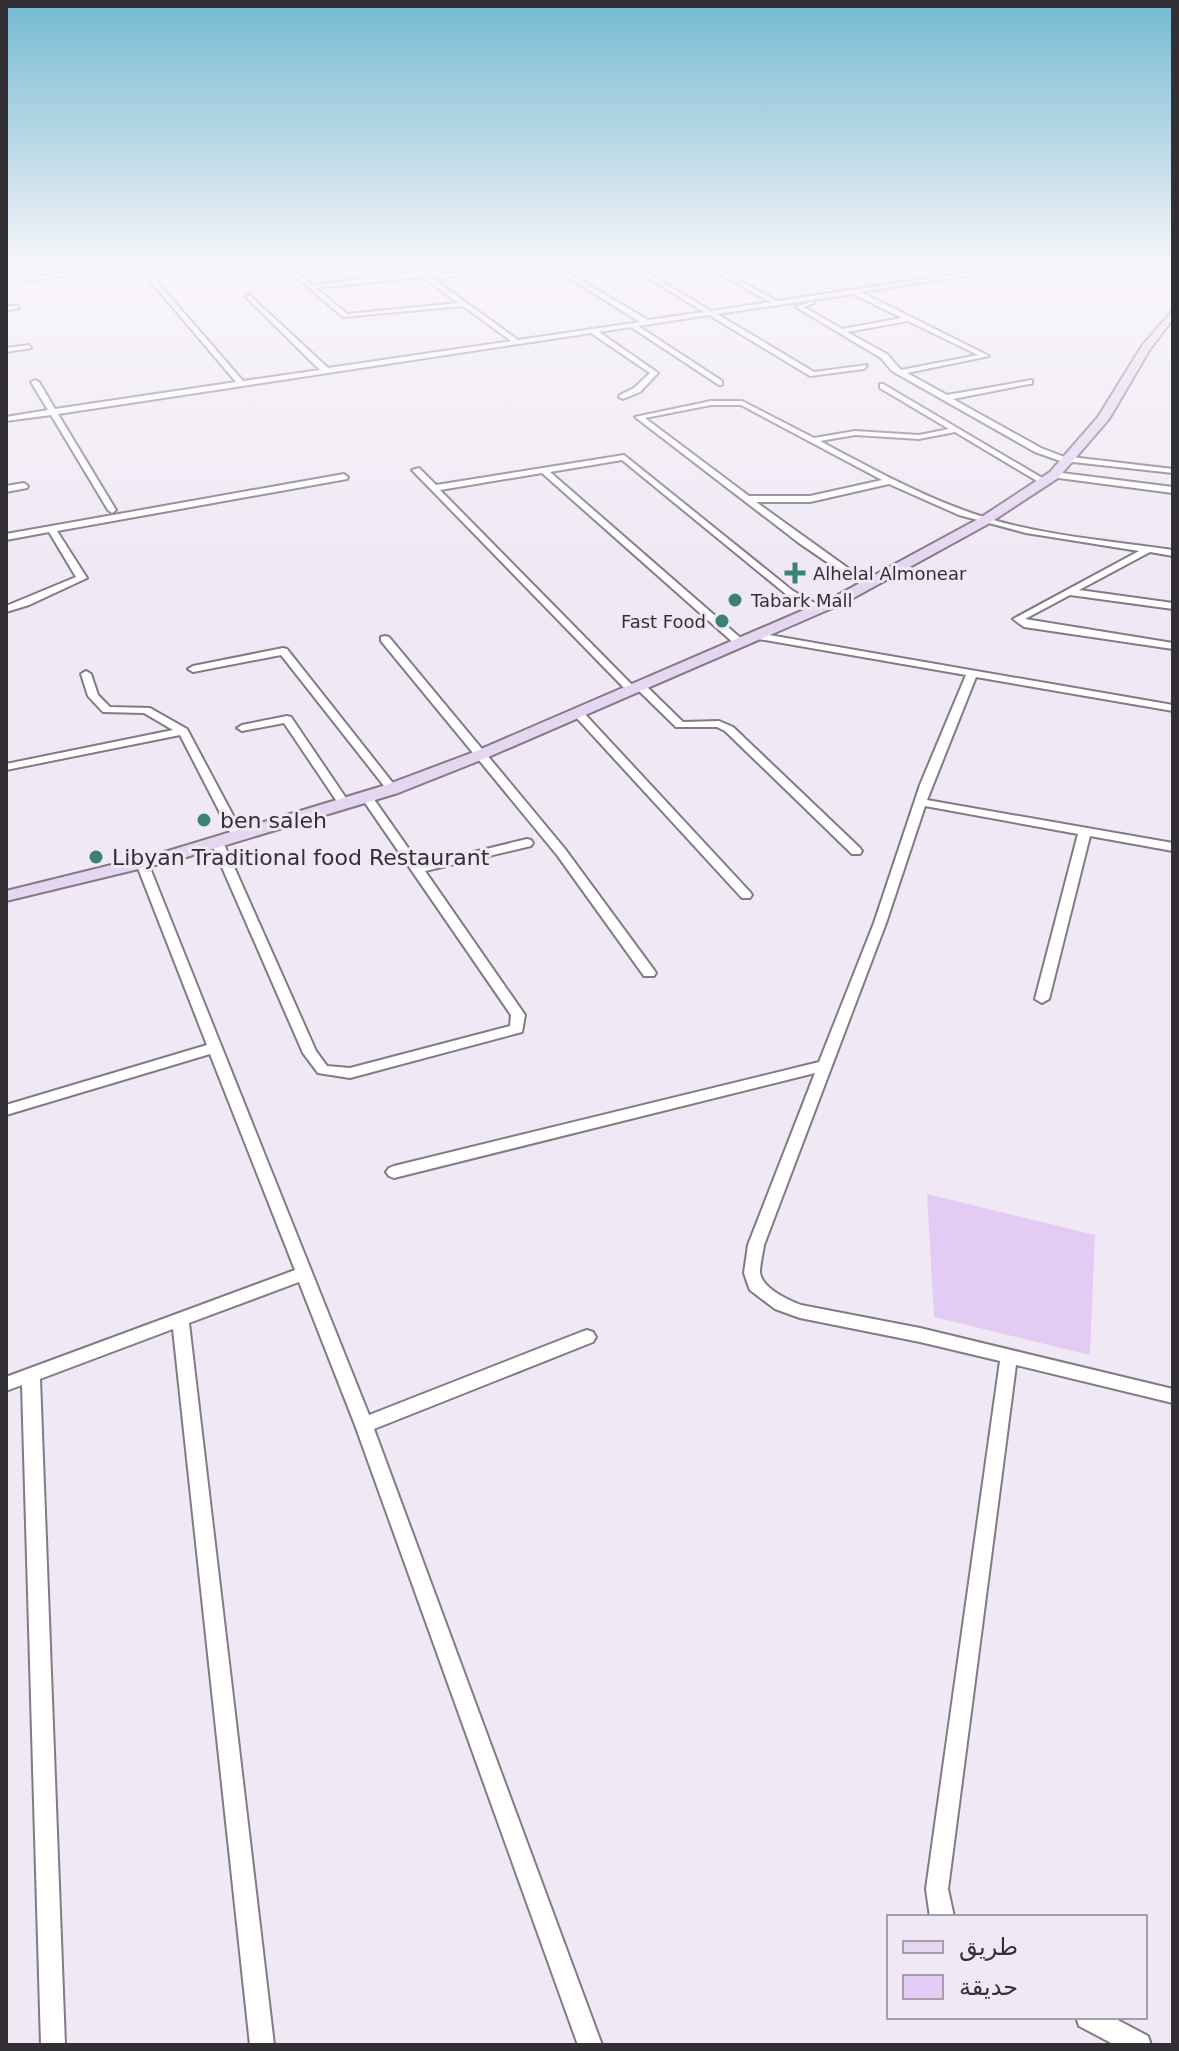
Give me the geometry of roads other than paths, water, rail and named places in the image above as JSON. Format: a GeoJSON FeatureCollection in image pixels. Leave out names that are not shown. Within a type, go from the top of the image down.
{"type":"FeatureCollection","features":[{"type":"Feature","properties":{"kind":"main road"},"geometry":{"type":"LineString","coordinates":[[6,896],[142,863],[392,789],[480,755],[868,586],[984,521],[1050,479],[1070,461],[1103,419],[1134,365]]}},
{"type":"Feature","properties":{"kind":"street"},"geometry":{"type":"LineString","coordinates":[[225,365],[241,384]]}},
{"type":"Feature","properties":{"kind":"street"},"geometry":{"type":"LineString","coordinates":[[319,365],[325,370]]}},
{"type":"Feature","properties":{"kind":"street"},"geometry":{"type":"LineString","coordinates":[[6,419],[361,365]]}},
{"type":"Feature","properties":{"kind":"street"},"geometry":{"type":"LineString","coordinates":[[623,397],[637,390],[654,373],[642,365]]}},
{"type":"Feature","properties":{"kind":"street"},"geometry":{"type":"LineString","coordinates":[[692,365],[719,383]]}},
{"type":"Feature","properties":{"kind":"street"},"geometry":{"type":"LineString","coordinates":[[798,365],[814,374],[864,367]]}},
{"type":"Feature","properties":{"kind":"street"},"geometry":{"type":"LineString","coordinates":[[893,365],[900,372],[1038,450],[1070,461],[1173,471]]}},
{"type":"Feature","properties":{"kind":"street"},"geometry":{"type":"LineString","coordinates":[[900,372],[939,365]]}},
{"type":"Feature","properties":{"kind":"street"},"geometry":{"type":"LineString","coordinates":[[35,382],[112,510]]}},
{"type":"Feature","properties":{"kind":"street"},"geometry":{"type":"LineString","coordinates":[[945,398],[1029,382]]}},
{"type":"Feature","properties":{"kind":"street"},"geometry":{"type":"LineString","coordinates":[[883,386],[954,430],[1050,479],[1173,490]]}},
{"type":"Feature","properties":{"kind":"street"},"geometry":{"type":"LineString","coordinates":[[868,586],[639,417],[711,403],[742,403],[890,481],[984,521],[1173,553]]}},
{"type":"Feature","properties":{"kind":"street"},"geometry":{"type":"LineString","coordinates":[[813,440],[861,433],[906,438],[954,430]]}},
{"type":"Feature","properties":{"kind":"street"},"geometry":{"type":"LineString","coordinates":[[435,488],[625,457],[790,593],[819,609]]}},
{"type":"Feature","properties":{"kind":"street"},"geometry":{"type":"LineString","coordinates":[[542,469],[740,643]]}},
{"type":"Feature","properties":{"kind":"street"},"geometry":{"type":"LineString","coordinates":[[416,470],[636,688],[680,725],[719,724],[729,729],[856,851]]}},
{"type":"Feature","properties":{"kind":"street"},"geometry":{"type":"LineString","coordinates":[[6,537],[344,477]]}},
{"type":"Feature","properties":{"kind":"street"},"geometry":{"type":"LineString","coordinates":[[747,499],[810,499],[890,481]]}},
{"type":"Feature","properties":{"kind":"street"},"geometry":{"type":"LineString","coordinates":[[6,489],[24,486]]}},
{"type":"Feature","properties":{"kind":"street"},"geometry":{"type":"LineString","coordinates":[[6,609],[27,604],[59,583],[82,578],[51,529]]}},
{"type":"Feature","properties":{"kind":"street"},"geometry":{"type":"LineString","coordinates":[[1150,549],[1018,619],[1024,624],[1173,646]]}},
{"type":"Feature","properties":{"kind":"street"},"geometry":{"type":"LineString","coordinates":[[1069,592],[1173,606]]}},
{"type":"Feature","properties":{"kind":"street"},"geometry":{"type":"LineString","coordinates":[[757,636],[1173,708]]}},
{"type":"Feature","properties":{"kind":"street"},"geometry":{"type":"LineString","coordinates":[[385,639],[561,852],[649,973]]}},
{"type":"Feature","properties":{"kind":"street"},"geometry":{"type":"LineString","coordinates":[[193,669],[283,651],[392,789]]}},
{"type":"Feature","properties":{"kind":"street"},"geometry":{"type":"LineString","coordinates":[[972,673],[756,1245],[752,1273],[756,1285],[781,1304],[800,1311],[1009,1356],[1173,1396]]}},
{"type":"Feature","properties":{"kind":"street"},"geometry":{"type":"LineString","coordinates":[[86,674],[93,696],[107,710],[146,710],[183,731],[238,836]]}},
{"type":"Feature","properties":{"kind":"street"},"geometry":{"type":"LineString","coordinates":[[578,713],[746,895]]}},
{"type":"Feature","properties":{"kind":"street"},"geometry":{"type":"LineString","coordinates":[[242,728],[287,719],[344,804]]}},
{"type":"Feature","properties":{"kind":"street"},"geometry":{"type":"LineString","coordinates":[[6,767],[183,731]]}},
{"type":"Feature","properties":{"kind":"street"},"geometry":{"type":"LineString","coordinates":[[367,797],[412,867],[418,869],[527,843]]}},
{"type":"Feature","properties":{"kind":"street"},"geometry":{"type":"LineString","coordinates":[[921,802],[1173,847]]}},
{"type":"Feature","properties":{"kind":"street"},"geometry":{"type":"LineString","coordinates":[[1042,999],[1085,831]]}},
{"type":"Feature","properties":{"kind":"street"},"geometry":{"type":"LineString","coordinates":[[217,842],[310,1053],[323,1070],[350,1073],[517,1029],[518,1015],[418,869]]}},
{"type":"Feature","properties":{"kind":"street"},"geometry":{"type":"LineString","coordinates":[[142,863],[364,1425],[590,2045]]}},
{"type":"Feature","properties":{"kind":"street"},"geometry":{"type":"LineString","coordinates":[[6,1110],[214,1048]]}},
{"type":"Feature","properties":{"kind":"street"},"geometry":{"type":"LineString","coordinates":[[394,1172],[823,1066]]}},
{"type":"Feature","properties":{"kind":"street"},"geometry":{"type":"LineString","coordinates":[[6,1384],[303,1274]]}},
{"type":"Feature","properties":{"kind":"street"},"geometry":{"type":"LineString","coordinates":[[180,1320],[262,2045]]}},
{"type":"Feature","properties":{"kind":"street"},"geometry":{"type":"LineString","coordinates":[[364,1425],[587,1337]]}},
{"type":"Feature","properties":{"kind":"street"},"geometry":{"type":"LineString","coordinates":[[942,1915],[937,1889],[1009,1356]]}},
{"type":"Feature","properties":{"kind":"street"},"geometry":{"type":"LineString","coordinates":[[31,1375],[53,2045]]}},
{"type":"Feature","properties":{"kind":"street"},"geometry":{"type":"LineString","coordinates":[[1092,2019],[1139,2045]]}},
{"type":"Feature","properties":{"kind":"place","name":"Alhelal Almonear"},"geometry":{"type":"Point","coordinates":[795,573]}},
{"type":"Feature","properties":{"kind":"place","name":"Tabark Mall"},"geometry":{"type":"Point","coordinates":[735,600]}},
{"type":"Feature","properties":{"kind":"place","name":"Fast Food"},"geometry":{"type":"Point","coordinates":[722,621]}},
{"type":"Feature","properties":{"kind":"place","name":"ben saleh"},"geometry":{"type":"Point","coordinates":[204,820]}},
{"type":"Feature","properties":{"kind":"place","name":"Libyan Traditional food Restaurant"},"geometry":{"type":"Point","coordinates":[96,857]}}]}
